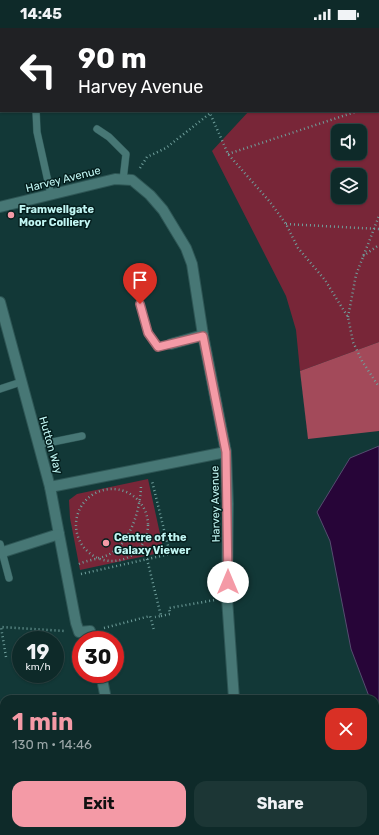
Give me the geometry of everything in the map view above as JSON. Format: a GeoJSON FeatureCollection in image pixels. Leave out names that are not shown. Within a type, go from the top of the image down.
{"type":"FeatureCollection","features":[{"type":"Feature","properties":{"kind":"street","name":"Harvey Avenue"},"geometry":{"type":"LineString","coordinates":[[0,207],[115,179],[127,180],[150,195],[163,210],[186,248],[192,264],[203,336],[226,452],[228,504],[227,598],[234,695]]}},
{"type":"Feature","properties":{"kind":"street","name":"Hutton Way"},"geometry":{"type":"LineString","coordinates":[[0,302],[50,487],[59,534]]}},
{"type":"Feature","properties":{"kind":"street"},"geometry":{"type":"LineString","coordinates":[[171,344],[203,336]]}},
{"type":"Feature","properties":{"kind":"street","name":"Harvey Avenue"},"geometry":{"type":"LineString","coordinates":[[50,487],[226,452]]}},
{"type":"Feature","properties":{"kind":"street"},"geometry":{"type":"LineString","coordinates":[[1,550],[59,534],[70,596],[87,631]]}},
{"type":"Feature","properties":{"kind":"street"},"geometry":{"type":"LineString","coordinates":[[103,683],[105,695]]}},
{"type":"Feature","properties":{"kind":"lane"},"geometry":{"type":"LineString","coordinates":[[36,112],[37,132],[51,195]]}},
{"type":"Feature","properties":{"kind":"lane"},"geometry":{"type":"LineString","coordinates":[[97,129],[109,137],[126,154],[127,180]]}},
{"type":"Feature","properties":{"kind":"lane"},"geometry":{"type":"LineString","coordinates":[[140,304],[151,339],[158,347],[171,344]]}},
{"type":"Feature","properties":{"kind":"lane"},"geometry":{"type":"LineString","coordinates":[[0,389],[21,382]]}},
{"type":"Feature","properties":{"kind":"lane"},"geometry":{"type":"LineString","coordinates":[[38,445],[82,436]]}},
{"type":"Feature","properties":{"kind":"lane"},"geometry":{"type":"LineString","coordinates":[[1,550],[9,578]]}},
{"type":"Feature","properties":{"kind":"path"},"geometry":{"type":"LineString","coordinates":[[127,180],[147,158],[166,148],[210,112],[228,154],[270,202],[286,224],[298,248],[325,280],[348,317],[353,342],[362,361],[379,387]]}},
{"type":"Feature","properties":{"kind":"path"},"geometry":{"type":"LineString","coordinates":[[228,154],[355,112]]}},
{"type":"Feature","properties":{"kind":"path"},"geometry":{"type":"LineString","coordinates":[[348,317],[356,275],[362,256],[379,216]]}},
{"type":"Feature","properties":{"kind":"path"},"geometry":{"type":"LineString","coordinates":[[286,224],[379,229]]}},
{"type":"Feature","properties":{"kind":"path"},"geometry":{"type":"LineString","coordinates":[[362,256],[379,245]]}},
{"type":"Feature","properties":{"kind":"path"},"geometry":{"type":"LineString","coordinates":[[67,583],[79,563],[99,559],[110,554],[121,544],[135,519],[144,469]]}},
{"type":"Feature","properties":{"kind":"path"},"geometry":{"type":"LineString","coordinates":[[70,596],[82,573],[170,554],[144,469]]}},
{"type":"Feature","properties":{"kind":"path"},"geometry":{"type":"LineString","coordinates":[[105,490],[124,491],[139,501],[147,516],[148,525],[147,534],[139,550],[120,560],[107,561],[99,559],[84,548],[77,531],[78,513],[89,498],[105,490]]}},
{"type":"Feature","properties":{"kind":"path"},"geometry":{"type":"LineString","coordinates":[[147,559],[161,616]]}},
{"type":"Feature","properties":{"kind":"path"},"geometry":{"type":"LineString","coordinates":[[155,617],[170,614],[169,608],[227,598]]}},
{"type":"Feature","properties":{"kind":"path"},"geometry":{"type":"LineString","coordinates":[[98,631],[150,616],[154,630]]}},
{"type":"Feature","properties":{"kind":"path"},"geometry":{"type":"LineString","coordinates":[[6,657],[1,627],[72,633]]}},
{"type":"Feature","properties":{"kind":"shaded area"},"geometry":{"type":"Polygon","coordinates":[[[248,112],[379,112],[379,342],[300,371],[296,330],[286,296],[212,151],[248,112]]]}},
{"type":"Feature","properties":{"kind":"shaded area"},"geometry":{"type":"Polygon","coordinates":[[[379,342],[379,431],[308,439],[300,371],[379,342]]]}},
{"type":"Feature","properties":{"kind":"shaded area"},"geometry":{"type":"Polygon","coordinates":[[[379,446],[379,695],[368,695],[351,649],[330,541],[317,512],[350,458],[379,446]]]}},
{"type":"Feature","properties":{"kind":"shaded area"},"geometry":{"type":"Polygon","coordinates":[[[148,479],[164,552],[80,570],[70,518],[69,500],[77,494],[148,479]]]}},
{"type":"Feature","properties":{"kind":"place","name":"Framwellgate Moor Colliery"},"geometry":{"type":"Point","coordinates":[11,215]}},
{"type":"Feature","properties":{"kind":"place","name":"Centre of the Galaxy Viewer"},"geometry":{"type":"Point","coordinates":[106,543]}},
{"type":"Feature","properties":{"kind":"route"},"geometry":{"type":"LineString","coordinates":[[140,304],[148,333],[158,347],[203,336],[226,452],[228,582]]}}]}
